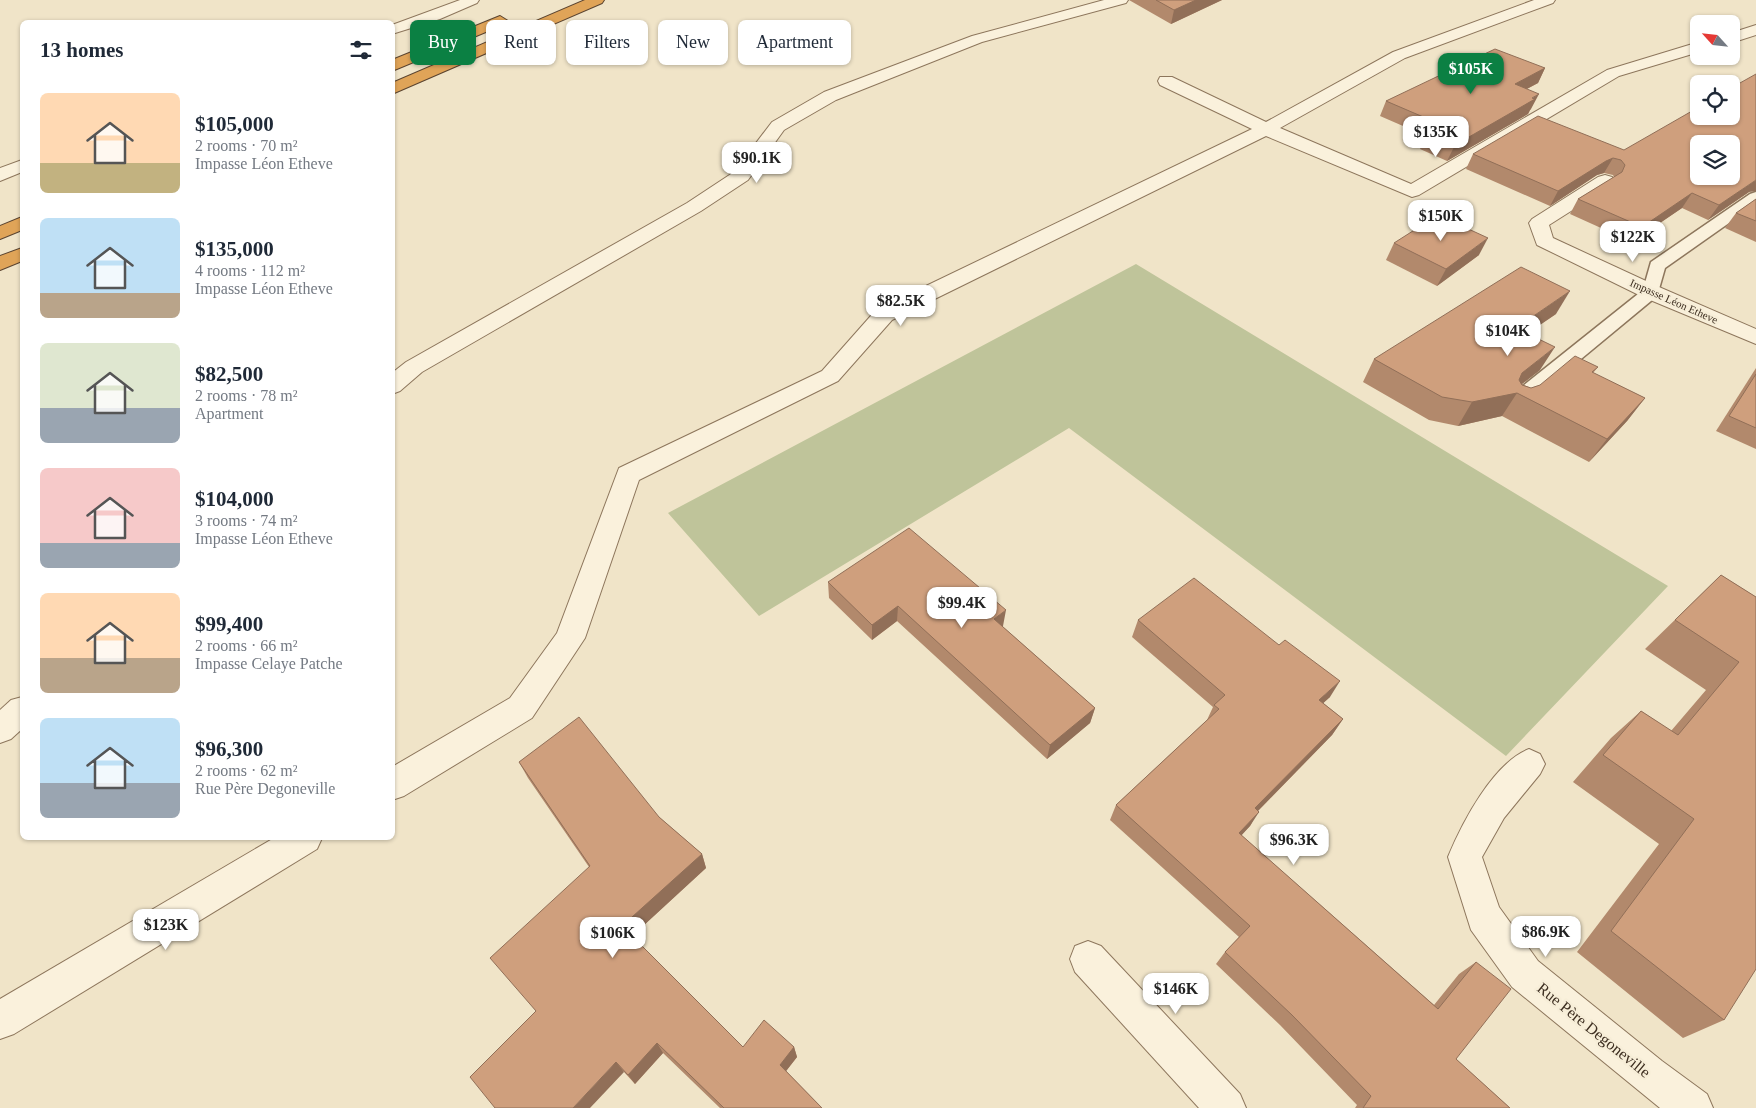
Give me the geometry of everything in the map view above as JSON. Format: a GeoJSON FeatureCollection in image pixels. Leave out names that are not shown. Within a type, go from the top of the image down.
{"type":"FeatureCollection","features":[{"type":"Feature","properties":{"kind":"highway"},"geometry":{"type":"LineString","coordinates":[[395,88],[598,0]]}},
{"type":"Feature","properties":{"kind":"highway"},"geometry":{"type":"LineString","coordinates":[[395,65],[515,15]]}},
{"type":"Feature","properties":{"kind":"highway"},"geometry":{"type":"LineString","coordinates":[[0,233],[20,224]]}},
{"type":"Feature","properties":{"kind":"highway"},"geometry":{"type":"LineString","coordinates":[[0,264],[20,255]]}},
{"type":"Feature","properties":{"kind":"street"},"geometry":{"type":"LineString","coordinates":[[395,29],[435,16],[472,0]]}},
{"type":"Feature","properties":{"kind":"street"},"geometry":{"type":"LineString","coordinates":[[395,383],[414,367],[694,207],[741,176],[778,126],[830,96],[976,39],[1121,0]]}},
{"type":"Feature","properties":{"kind":"street"},"geometry":{"type":"LineString","coordinates":[[395,783],[521,708],[570,638],[628,474],[830,376],[884,315],[1266,129],[1399,55],[1548,0]]}},
{"type":"Feature","properties":{"kind":"street"},"geometry":{"type":"LineString","coordinates":[[1740,35],[1756,30]]}},
{"type":"Feature","properties":{"kind":"street"},"geometry":{"type":"LineString","coordinates":[[1166,81],[1266,129],[1412,191],[1613,73],[1690,50]]}},
{"type":"Feature","properties":{"kind":"street"},"geometry":{"type":"LineString","coordinates":[[0,175],[20,167]]}},
{"type":"Feature","properties":{"kind":"street","name":"Impasse Léon Etheve"},"geometry":{"type":"LineString","coordinates":[[1605,181],[1539,223],[1544,241],[1651,292],[1756,336]]}},
{"type":"Feature","properties":{"kind":"street"},"geometry":{"type":"LineString","coordinates":[[0,729],[20,712]]}},
{"type":"Feature","properties":{"kind":"street","name":"Rue Père Degoneville"},"geometry":{"type":"LineString","coordinates":[[1529,764],[1518,775],[1478,826],[1465,857],[1484,917],[1525,974],[1648,1075],[1693,1108]]}},
{"type":"Feature","properties":{"kind":"street"},"geometry":{"type":"LineString","coordinates":[[0,1020],[303,840]]}},
{"type":"Feature","properties":{"kind":"street"},"geometry":{"type":"LineString","coordinates":[[1088,959],[1226,1108]]}},
{"type":"Feature","properties":{"kind":"lane"},"geometry":{"type":"LineString","coordinates":[[1516,402],[1651,292],[1657,266],[1756,197]]}},
{"type":"Feature","properties":{"kind":"green space"},"geometry":{"type":"Polygon","coordinates":[[[1136,264],[1668,586],[1506,756],[1069,428],[759,616],[668,513],[1136,264]]]}},
{"type":"Feature","properties":{"kind":"building"},"geometry":{"type":"Polygon","coordinates":[[[1156,0],[1196,0],[1174,10],[1156,0]]]}},
{"type":"Feature","properties":{"kind":"building"},"geometry":{"type":"Polygon","coordinates":[[[1495,49],[1545,68],[1515,84],[1539,94],[1532,98],[1535,99],[1455,145],[1427,133],[1442,125],[1386,101],[1495,49]]]}},
{"type":"Feature","properties":{"kind":"building"},"geometry":{"type":"Polygon","coordinates":[[[1756,74],[1756,180],[1719,205],[1692,193],[1642,227],[1578,199],[1622,172],[1625,165],[1621,160],[1613,158],[1606,161],[1558,191],[1473,154],[1538,116],[1624,150],[1690,112],[1690,125],[1740,125],[1740,83],[1756,74]]]}},
{"type":"Feature","properties":{"kind":"building"},"geometry":{"type":"Polygon","coordinates":[[[1756,199],[1756,221],[1736,213],[1756,199]]]}},
{"type":"Feature","properties":{"kind":"building"},"geometry":{"type":"Polygon","coordinates":[[[1438,215],[1488,238],[1446,269],[1394,243],[1438,215]]]}},
{"type":"Feature","properties":{"kind":"building"},"geometry":{"type":"Polygon","coordinates":[[[1521,267],[1570,291],[1516,328],[1555,347],[1522,373],[1519,380],[1522,385],[1531,388],[1540,385],[1575,356],[1598,367],[1592,372],[1645,398],[1607,439],[1517,393],[1472,402],[1442,397],[1374,359],[1521,267]]]}},
{"type":"Feature","properties":{"kind":"building"},"geometry":{"type":"Polygon","coordinates":[[[1756,374],[1756,428],[1729,416],[1756,374]]]}},
{"type":"Feature","properties":{"kind":"building"},"geometry":{"type":"Polygon","coordinates":[[[909,528],[1006,610],[994,619],[1095,708],[1050,745],[898,606],[872,625],[828,582],[909,528]]]}},
{"type":"Feature","properties":{"kind":"building"},"geometry":{"type":"Polygon","coordinates":[[[1721,575],[1756,597],[1756,969],[1724,1020],[1611,931],[1694,819],[1603,755],[1641,711],[1678,735],[1739,662],[1675,620],[1721,575]]]}},
{"type":"Feature","properties":{"kind":"building"},"geometry":{"type":"Polygon","coordinates":[[[1194,578],[1279,645],[1285,640],[1340,681],[1319,700],[1343,719],[1255,808],[1259,812],[1239,833],[1438,1009],[1476,962],[1511,989],[1456,1059],[1510,1108],[1363,1108],[1371,1096],[1292,1015],[1225,952],[1250,926],[1116,805],[1219,709],[1214,705],[1225,695],[1138,620],[1194,578]]]}},
{"type":"Feature","properties":{"kind":"building"},"geometry":{"type":"Polygon","coordinates":[[[579,717],[659,817],[702,854],[622,926],[743,1047],[764,1020],[794,1047],[780,1065],[822,1108],[724,1108],[657,1043],[628,1075],[616,1062],[573,1108],[495,1108],[470,1077],[536,1011],[490,958],[590,866],[519,762],[579,717]]]}}]}
